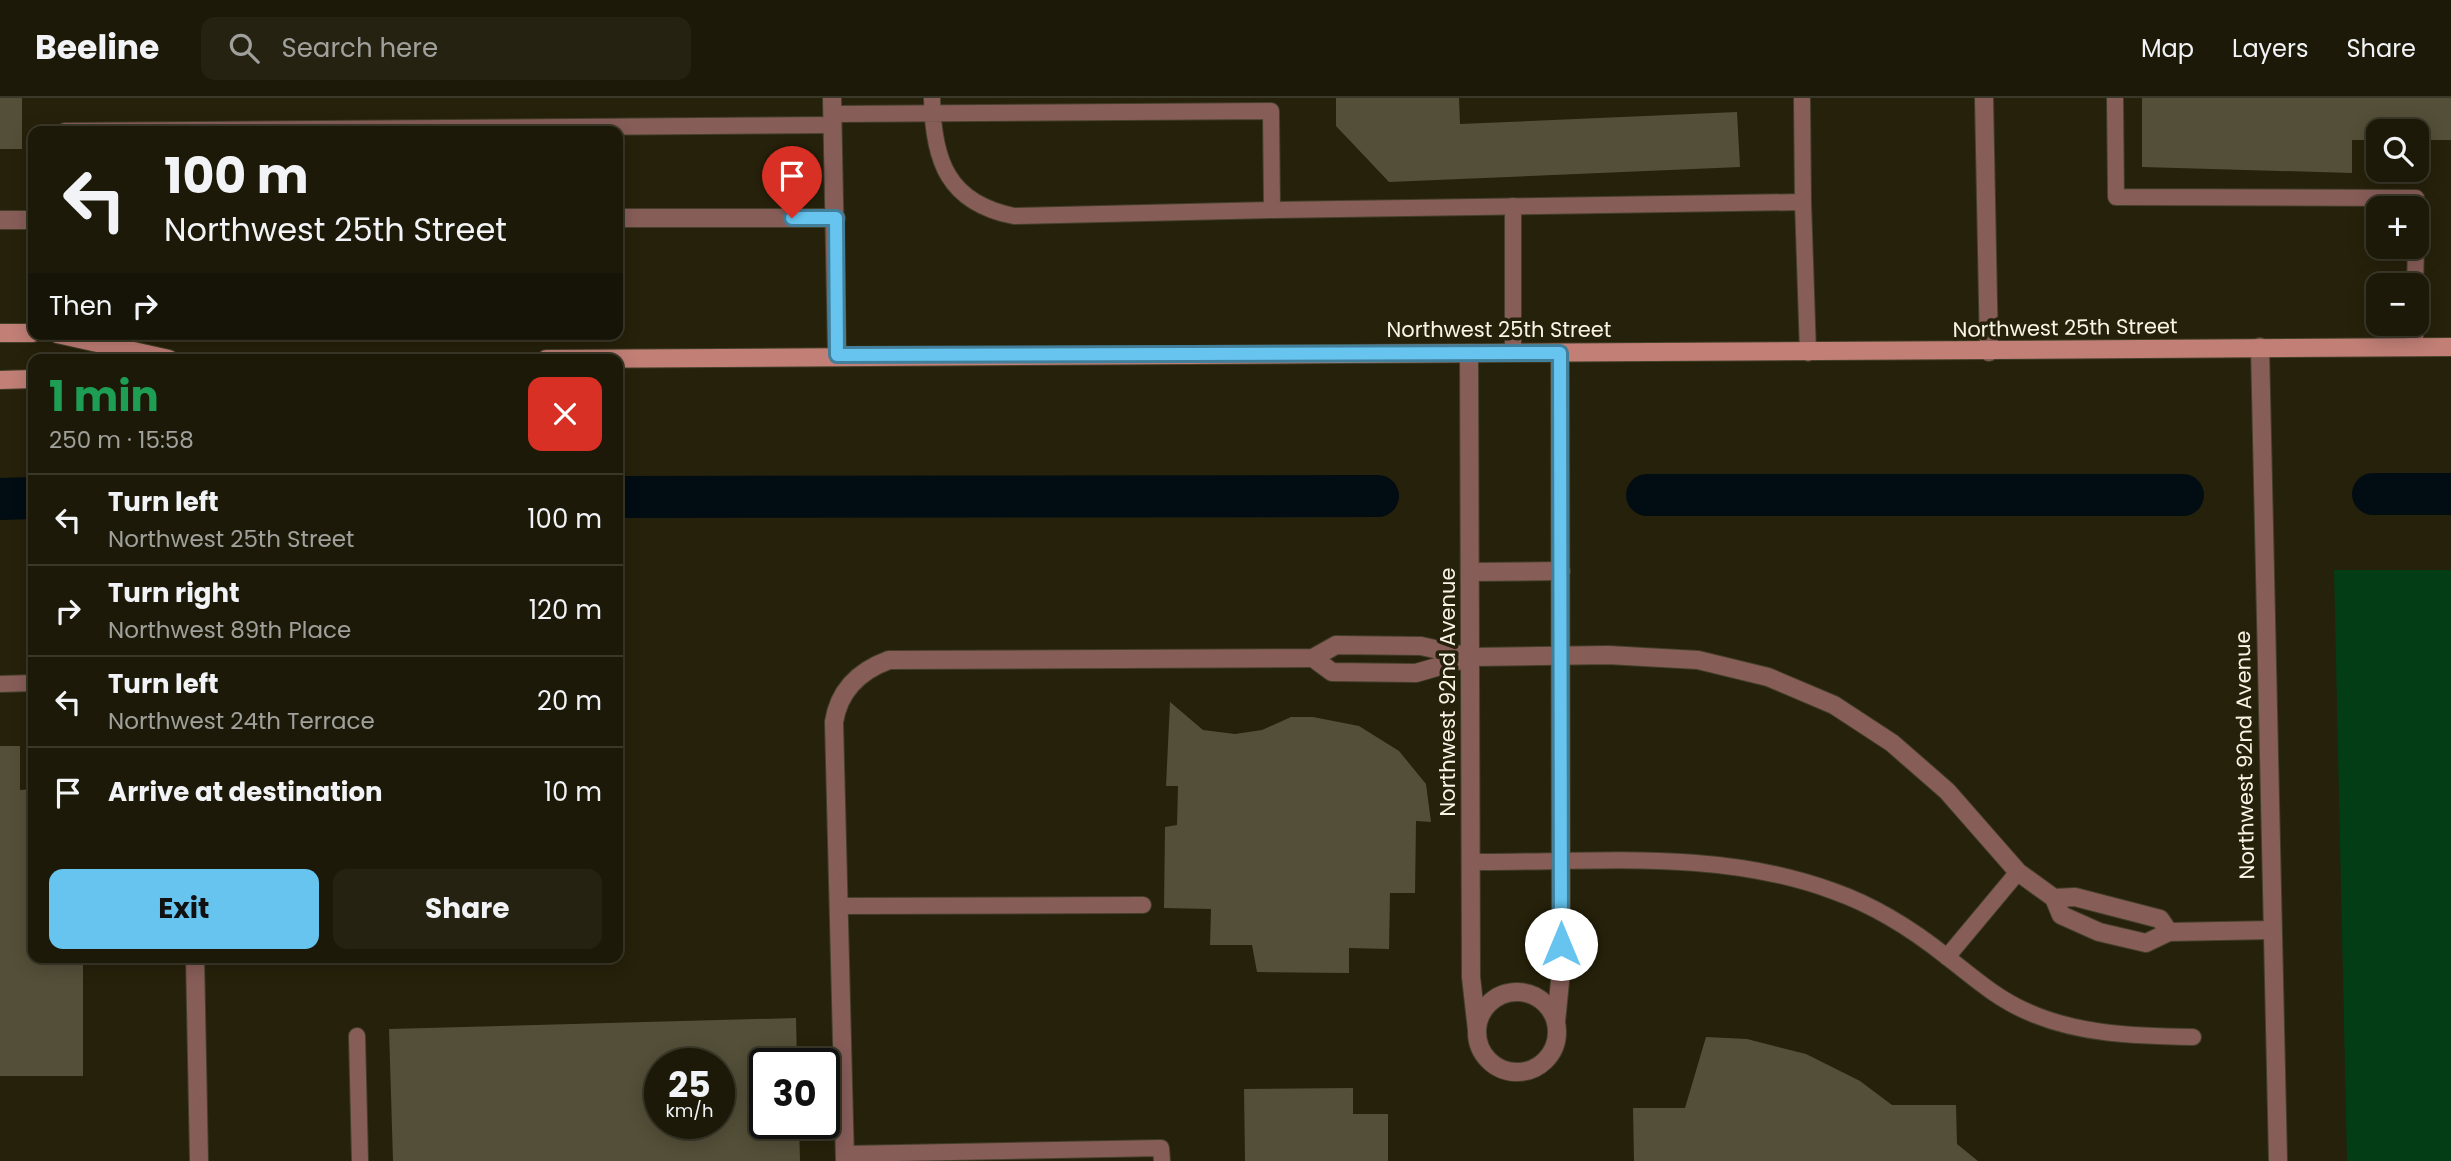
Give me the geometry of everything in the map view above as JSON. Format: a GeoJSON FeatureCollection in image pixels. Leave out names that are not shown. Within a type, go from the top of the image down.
{"type":"FeatureCollection","features":[{"type":"Feature","properties":{"kind":"main road"},"geometry":{"type":"LineString","coordinates":[[0,333],[28,333]]}},
{"type":"Feature","properties":{"kind":"main road"},"geometry":{"type":"LineString","coordinates":[[84,340],[147,354]]}},
{"type":"Feature","properties":{"kind":"main road","name":"Northwest 25th Street"},"geometry":{"type":"LineString","coordinates":[[623,358],[1989,352],[2451,347]]}},
{"type":"Feature","properties":{"kind":"main road"},"geometry":{"type":"LineString","coordinates":[[0,380],[28,379]]}},
{"type":"Feature","properties":{"kind":"street"},"geometry":{"type":"LineString","coordinates":[[1984,98],[1989,352]]}},
{"type":"Feature","properties":{"kind":"street"},"geometry":{"type":"LineString","coordinates":[[833,112],[837,355]]}},
{"type":"Feature","properties":{"kind":"street"},"geometry":{"type":"LineString","coordinates":[[623,218],[836,218]]}},
{"type":"Feature","properties":{"kind":"street"},"geometry":{"type":"LineString","coordinates":[[0,220],[28,220]]}},
{"type":"Feature","properties":{"kind":"street","name":"Northwest 92nd Avenue"},"geometry":{"type":"LineString","coordinates":[[2260,347],[2278,1161]]}},
{"type":"Feature","properties":{"kind":"street","name":"Northwest 92nd Avenue"},"geometry":{"type":"LineString","coordinates":[[1469,353],[1471,977],[1477,1030]]}},
{"type":"Feature","properties":{"kind":"street"},"geometry":{"type":"LineString","coordinates":[[1556,1022],[1543,1001],[1519,992],[1495,998],[1479,1018],[1477,1030],[1485,1056],[1507,1071],[1521,1072],[1546,1060],[1557,1036],[1561,971],[1560,353]]}},
{"type":"Feature","properties":{"kind":"street"},"geometry":{"type":"LineString","coordinates":[[1471,572],[1561,571]]}},
{"type":"Feature","properties":{"kind":"street"},"geometry":{"type":"LineString","coordinates":[[845,1157],[834,722],[848,687],[874,665],[902,659],[1313,659],[1336,645],[1421,646],[1471,657],[1608,654],[1698,660],[1768,677],[1834,705],[1892,743],[1921,766],[2018,872],[2054,898],[2061,915],[2110,936],[2146,943],[2169,932],[2272,930]]}},
{"type":"Feature","properties":{"kind":"street"},"geometry":{"type":"LineString","coordinates":[[1313,659],[1332,672],[1416,673],[1471,657]]}},
{"type":"Feature","properties":{"kind":"street"},"geometry":{"type":"LineString","coordinates":[[2054,898],[2076,897],[2160,919],[2169,932]]}},
{"type":"Feature","properties":{"kind":"street"},"geometry":{"type":"LineString","coordinates":[[195,963],[200,1161]]}},
{"type":"Feature","properties":{"kind":"lane"},"geometry":{"type":"LineString","coordinates":[[2115,98],[2116,197],[2366,198]]}},
{"type":"Feature","properties":{"kind":"lane"},"geometry":{"type":"LineString","coordinates":[[1802,100],[1808,353]]}},
{"type":"Feature","properties":{"kind":"lane"},"geometry":{"type":"LineString","coordinates":[[267,126],[833,112],[932,105],[1271,104],[1272,210]]}},
{"type":"Feature","properties":{"kind":"lane"},"geometry":{"type":"LineString","coordinates":[[932,105],[941,162],[953,183],[970,200],[991,211],[1014,216],[1803,202]]}},
{"type":"Feature","properties":{"kind":"lane"},"geometry":{"type":"LineString","coordinates":[[1513,206],[1513,353]]}},
{"type":"Feature","properties":{"kind":"lane"},"geometry":{"type":"LineString","coordinates":[[2415,336],[2415,347]]}},
{"type":"Feature","properties":{"kind":"lane"},"geometry":{"type":"LineString","coordinates":[[0,684],[28,683]]}},
{"type":"Feature","properties":{"kind":"lane"},"geometry":{"type":"LineString","coordinates":[[1470,862],[1689,861],[1737,865],[1785,875],[1868,904],[1896,919],[2004,1000],[2057,1022],[2119,1034],[2193,1037]]}},
{"type":"Feature","properties":{"kind":"lane"},"geometry":{"type":"LineString","coordinates":[[1947,957],[2018,872]]}},
{"type":"Feature","properties":{"kind":"lane"},"geometry":{"type":"LineString","coordinates":[[838,906],[1143,905]]}},
{"type":"Feature","properties":{"kind":"lane"},"geometry":{"type":"LineString","coordinates":[[357,1036],[360,1161]]}},
{"type":"Feature","properties":{"kind":"lane"},"geometry":{"type":"LineString","coordinates":[[845,1157],[947,1157],[1161,1148],[1162,1161]]}},
{"type":"Feature","properties":{"kind":"green space"},"geometry":{"type":"Polygon","coordinates":[[[2334,570],[2451,570],[2451,1161],[2347,1161],[2334,570]]]}},
{"type":"Feature","properties":{"kind":"building"},"geometry":{"type":"Polygon","coordinates":[[[0,98],[22,98],[22,149],[0,149],[0,98]]]}},
{"type":"Feature","properties":{"kind":"building"},"geometry":{"type":"Polygon","coordinates":[[[1336,98],[1459,98],[1460,124],[1737,112],[1740,167],[1389,182],[1336,126],[1336,98]]]}},
{"type":"Feature","properties":{"kind":"building"},"geometry":{"type":"Polygon","coordinates":[[[2142,98],[2451,98],[2451,140],[2429,140],[2429,119],[2366,119],[2366,140],[2352,140],[2352,173],[2142,167],[2142,98]]]}},
{"type":"Feature","properties":{"kind":"building"},"geometry":{"type":"Polygon","coordinates":[[[1170,702],[1203,730],[1235,734],[1262,730],[1291,717],[1313,717],[1359,726],[1399,751],[1426,784],[1431,822],[1416,821],[1415,893],[1390,893],[1389,949],[1349,948],[1349,973],[1257,972],[1252,945],[1210,945],[1211,909],[1164,908],[1165,827],[1177,825],[1178,786],[1166,786],[1170,702]]]}},
{"type":"Feature","properties":{"kind":"building"},"geometry":{"type":"Polygon","coordinates":[[[0,746],[20,746],[20,790],[28,789],[28,963],[83,963],[83,1076],[0,1076],[0,746]]]}},
{"type":"Feature","properties":{"kind":"building"},"geometry":{"type":"Polygon","coordinates":[[[796,1018],[797,1048],[749,1048],[749,1139],[799,1139],[800,1161],[393,1161],[389,1029],[796,1018]]]}},
{"type":"Feature","properties":{"kind":"building"},"geometry":{"type":"Polygon","coordinates":[[[1706,1037],[1747,1039],[1806,1054],[1860,1081],[1892,1105],[1956,1105],[1957,1144],[1978,1161],[1634,1161],[1633,1108],[1685,1108],[1706,1037]]]}},
{"type":"Feature","properties":{"kind":"building"},"geometry":{"type":"Polygon","coordinates":[[[1353,1088],[1353,1114],[1388,1114],[1388,1161],[1245,1161],[1244,1089],[1353,1088]]]}},
{"type":"Feature","properties":{"kind":"waterway"},"geometry":{"type":"LineString","coordinates":[[2373,494],[2451,494]]}},
{"type":"Feature","properties":{"kind":"waterway"},"geometry":{"type":"LineString","coordinates":[[1647,495],[2183,495]]}},
{"type":"Feature","properties":{"kind":"waterway"},"geometry":{"type":"LineString","coordinates":[[623,497],[1378,496]]}},
{"type":"Feature","properties":{"kind":"waterway"},"geometry":{"type":"LineString","coordinates":[[0,499],[28,498]]}},
{"type":"Feature","properties":{"kind":"route"},"geometry":{"type":"LineString","coordinates":[[792,218],[836,218],[837,355],[1560,353],[1561,944]]}}]}
